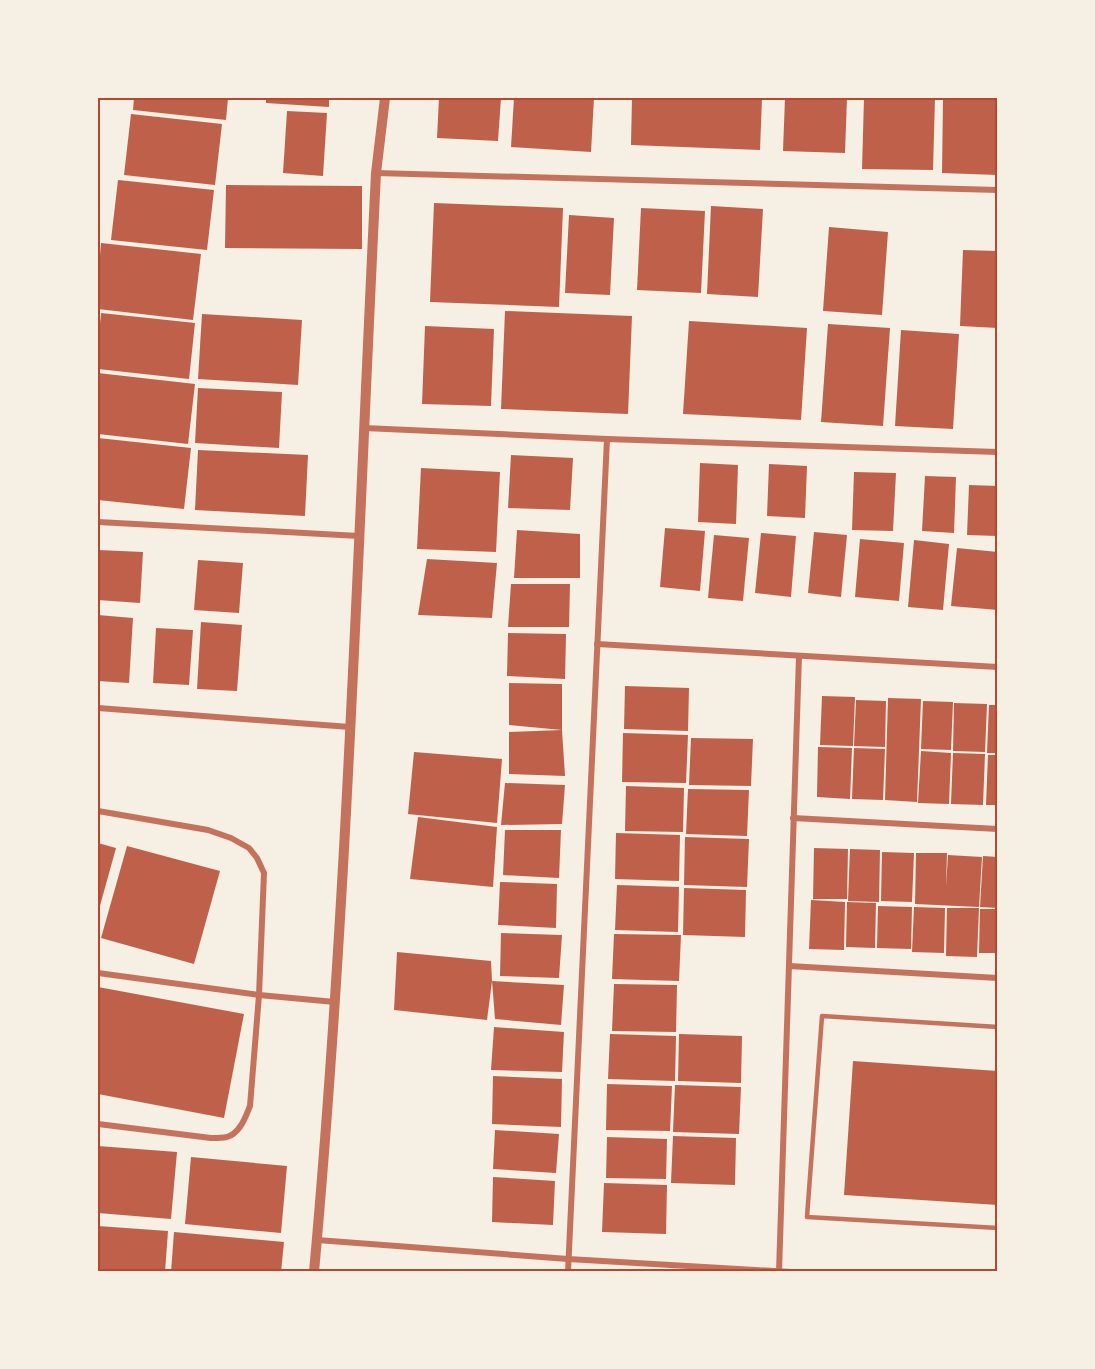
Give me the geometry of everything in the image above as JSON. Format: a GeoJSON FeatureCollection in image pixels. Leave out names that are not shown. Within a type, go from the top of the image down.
{"type":"FeatureCollection","features":[{"type":"Feature","properties":{"kind":"street"},"geometry":{"type":"LineString","coordinates":[[314,1272],[335,1002],[376,173],[385,98]]}},
{"type":"Feature","properties":{"kind":"street"},"geometry":{"type":"LineString","coordinates":[[376,173],[998,190]]}},
{"type":"Feature","properties":{"kind":"street"},"geometry":{"type":"LineString","coordinates":[[363,428],[998,452]]}},
{"type":"Feature","properties":{"kind":"street"},"geometry":{"type":"LineString","coordinates":[[568,1272],[607,439]]}},
{"type":"Feature","properties":{"kind":"street"},"geometry":{"type":"LineString","coordinates":[[98,522],[359,536]]}},
{"type":"Feature","properties":{"kind":"street"},"geometry":{"type":"LineString","coordinates":[[597,644],[998,667]]}},
{"type":"Feature","properties":{"kind":"street"},"geometry":{"type":"LineString","coordinates":[[779,1271],[799,656]]}},
{"type":"Feature","properties":{"kind":"street"},"geometry":{"type":"LineString","coordinates":[[98,708],[350,727]]}},
{"type":"Feature","properties":{"kind":"street"},"geometry":{"type":"LineString","coordinates":[[98,811],[208,830],[231,838],[249,848],[264,873],[259,995],[250,1106],[244,1120],[237,1130],[227,1137],[212,1138],[98,1124]]}},
{"type":"Feature","properties":{"kind":"street"},"geometry":{"type":"LineString","coordinates":[[794,818],[998,829]]}},
{"type":"Feature","properties":{"kind":"street"},"geometry":{"type":"LineString","coordinates":[[789,966],[998,978]]}},
{"type":"Feature","properties":{"kind":"street"},"geometry":{"type":"LineString","coordinates":[[98,973],[259,995],[335,1002]]}},
{"type":"Feature","properties":{"kind":"street"},"geometry":{"type":"LineString","coordinates":[[317,1240],[568,1259],[791,1272]]}},
{"type":"Feature","properties":{"kind":"lane"},"geometry":{"type":"LineString","coordinates":[[998,1027],[822,1016],[807,1217],[998,1228]]}},
{"type":"Feature","properties":{"kind":"building"},"geometry":{"type":"Polygon","coordinates":[[[134,98],[228,98],[226,120],[133,110],[134,98]]]}},
{"type":"Feature","properties":{"kind":"building"},"geometry":{"type":"Polygon","coordinates":[[[266,98],[329,98],[329,107],[266,103],[266,98]]]}},
{"type":"Feature","properties":{"kind":"building"},"geometry":{"type":"Polygon","coordinates":[[[439,98],[501,98],[498,141],[437,138],[439,98]]]}},
{"type":"Feature","properties":{"kind":"building"},"geometry":{"type":"Polygon","coordinates":[[[514,98],[594,98],[591,152],[511,147],[514,98]]]}},
{"type":"Feature","properties":{"kind":"building"},"geometry":{"type":"Polygon","coordinates":[[[632,98],[762,98],[760,150],[631,145],[632,98]]]}},
{"type":"Feature","properties":{"kind":"building"},"geometry":{"type":"Polygon","coordinates":[[[785,98],[847,98],[845,153],[783,151],[785,98]]]}},
{"type":"Feature","properties":{"kind":"building"},"geometry":{"type":"Polygon","coordinates":[[[864,98],[935,98],[933,170],[862,169],[864,98]]]}},
{"type":"Feature","properties":{"kind":"building"},"geometry":{"type":"Polygon","coordinates":[[[943,98],[998,98],[998,175],[942,173],[943,98]]]}},
{"type":"Feature","properties":{"kind":"building"},"geometry":{"type":"Polygon","coordinates":[[[287,111],[327,113],[323,176],[283,173],[287,111]]]}},
{"type":"Feature","properties":{"kind":"building"},"geometry":{"type":"Polygon","coordinates":[[[131,114],[222,124],[215,185],[124,175],[131,114]]]}},
{"type":"Feature","properties":{"kind":"building"},"geometry":{"type":"Polygon","coordinates":[[[118,180],[214,190],[207,250],[111,240],[118,180]]]}},
{"type":"Feature","properties":{"kind":"building"},"geometry":{"type":"Polygon","coordinates":[[[226,185],[362,186],[362,249],[225,248],[226,185]]]}},
{"type":"Feature","properties":{"kind":"building"},"geometry":{"type":"Polygon","coordinates":[[[434,203],[563,208],[559,307],[430,302],[434,203]]]}},
{"type":"Feature","properties":{"kind":"building"},"geometry":{"type":"Polygon","coordinates":[[[711,206],[763,209],[758,297],[707,294],[711,206]]]}},
{"type":"Feature","properties":{"kind":"building"},"geometry":{"type":"Polygon","coordinates":[[[641,208],[705,211],[701,293],[637,290],[641,208]]]}},
{"type":"Feature","properties":{"kind":"building"},"geometry":{"type":"Polygon","coordinates":[[[569,215],[614,218],[610,295],[565,293],[569,215]]]}},
{"type":"Feature","properties":{"kind":"building"},"geometry":{"type":"Polygon","coordinates":[[[829,227],[888,232],[882,315],[823,311],[829,227]]]}},
{"type":"Feature","properties":{"kind":"building"},"geometry":{"type":"Polygon","coordinates":[[[101,243],[201,254],[193,320],[98,309],[101,243]]]}},
{"type":"Feature","properties":{"kind":"building"},"geometry":{"type":"Polygon","coordinates":[[[963,250],[998,251],[998,328],[960,326],[963,250]]]}},
{"type":"Feature","properties":{"kind":"building"},"geometry":{"type":"Polygon","coordinates":[[[505,311],[632,316],[628,414],[501,409],[505,311]]]}},
{"type":"Feature","properties":{"kind":"building"},"geometry":{"type":"Polygon","coordinates":[[[101,313],[195,323],[189,379],[98,369],[101,313]]]}},
{"type":"Feature","properties":{"kind":"building"},"geometry":{"type":"Polygon","coordinates":[[[202,314],[302,320],[298,385],[198,379],[202,314]]]}},
{"type":"Feature","properties":{"kind":"building"},"geometry":{"type":"Polygon","coordinates":[[[689,321],[807,328],[801,420],[683,414],[689,321]]]}},
{"type":"Feature","properties":{"kind":"building"},"geometry":{"type":"Polygon","coordinates":[[[828,324],[890,328],[883,426],[821,422],[828,324]]]}},
{"type":"Feature","properties":{"kind":"building"},"geometry":{"type":"Polygon","coordinates":[[[425,326],[494,329],[491,406],[422,404],[425,326]]]}},
{"type":"Feature","properties":{"kind":"building"},"geometry":{"type":"Polygon","coordinates":[[[901,330],[959,334],[953,429],[895,426],[901,330]]]}},
{"type":"Feature","properties":{"kind":"building"},"geometry":{"type":"Polygon","coordinates":[[[98,373],[195,384],[188,444],[98,434],[98,373]]]}},
{"type":"Feature","properties":{"kind":"building"},"geometry":{"type":"Polygon","coordinates":[[[198,388],[282,392],[279,448],[195,443],[198,388]]]}},
{"type":"Feature","properties":{"kind":"building"},"geometry":{"type":"Polygon","coordinates":[[[98,438],[191,448],[184,509],[98,500],[98,438]]]}},
{"type":"Feature","properties":{"kind":"building"},"geometry":{"type":"Polygon","coordinates":[[[198,450],[308,455],[305,516],[195,510],[198,450]]]}},
{"type":"Feature","properties":{"kind":"building"},"geometry":{"type":"Polygon","coordinates":[[[511,455],[573,458],[570,510],[508,508],[511,455]]]}},
{"type":"Feature","properties":{"kind":"building"},"geometry":{"type":"Polygon","coordinates":[[[700,463],[738,465],[736,524],[698,522],[700,463]]]}},
{"type":"Feature","properties":{"kind":"building"},"geometry":{"type":"Polygon","coordinates":[[[769,464],[807,466],[805,518],[767,516],[769,464]]]}},
{"type":"Feature","properties":{"kind":"building"},"geometry":{"type":"Polygon","coordinates":[[[421,468],[500,472],[496,552],[417,549],[421,468]]]}},
{"type":"Feature","properties":{"kind":"building"},"geometry":{"type":"Polygon","coordinates":[[[854,472],[896,473],[893,531],[852,530],[854,472]]]}},
{"type":"Feature","properties":{"kind":"building"},"geometry":{"type":"Polygon","coordinates":[[[925,476],[956,477],[954,533],[922,531],[925,476]]]}},
{"type":"Feature","properties":{"kind":"building"},"geometry":{"type":"Polygon","coordinates":[[[969,485],[998,486],[998,536],[967,535],[969,485]]]}},
{"type":"Feature","properties":{"kind":"building"},"geometry":{"type":"Polygon","coordinates":[[[665,528],[705,531],[700,591],[660,587],[665,528]]]}},
{"type":"Feature","properties":{"kind":"building"},"geometry":{"type":"Polygon","coordinates":[[[517,530],[580,534],[580,578],[514,578],[517,530]]]}},
{"type":"Feature","properties":{"kind":"building"},"geometry":{"type":"Polygon","coordinates":[[[814,532],[847,535],[841,597],[808,593],[814,532]]]}},
{"type":"Feature","properties":{"kind":"building"},"geometry":{"type":"Polygon","coordinates":[[[761,533],[796,536],[791,597],[755,593],[761,533]]]}},
{"type":"Feature","properties":{"kind":"building"},"geometry":{"type":"Polygon","coordinates":[[[714,535],[749,538],[743,601],[708,598],[714,535]]]}},
{"type":"Feature","properties":{"kind":"building"},"geometry":{"type":"Polygon","coordinates":[[[860,539],[904,543],[899,601],[855,597],[860,539]]]}},
{"type":"Feature","properties":{"kind":"building"},"geometry":{"type":"Polygon","coordinates":[[[914,540],[949,544],[943,610],[908,607],[914,540]]]}},
{"type":"Feature","properties":{"kind":"building"},"geometry":{"type":"Polygon","coordinates":[[[957,548],[998,552],[998,610],[951,606],[957,548]]]}},
{"type":"Feature","properties":{"kind":"building"},"geometry":{"type":"Polygon","coordinates":[[[98,550],[143,552],[140,603],[98,600],[98,550]]]}},
{"type":"Feature","properties":{"kind":"building"},"geometry":{"type":"Polygon","coordinates":[[[427,559],[497,563],[492,618],[418,615],[427,559]]]}},
{"type":"Feature","properties":{"kind":"building"},"geometry":{"type":"Polygon","coordinates":[[[198,560],[243,563],[239,613],[194,610],[198,560]]]}},
{"type":"Feature","properties":{"kind":"building"},"geometry":{"type":"Polygon","coordinates":[[[511,584],[570,584],[569,627],[508,627],[511,584]]]}},
{"type":"Feature","properties":{"kind":"building"},"geometry":{"type":"Polygon","coordinates":[[[98,615],[133,618],[129,683],[98,681],[98,615]]]}},
{"type":"Feature","properties":{"kind":"building"},"geometry":{"type":"Polygon","coordinates":[[[201,622],[242,625],[237,691],[197,689],[201,622]]]}},
{"type":"Feature","properties":{"kind":"building"},"geometry":{"type":"Polygon","coordinates":[[[156,628],[193,630],[189,685],[153,683],[156,628]]]}},
{"type":"Feature","properties":{"kind":"building"},"geometry":{"type":"Polygon","coordinates":[[[508,633],[566,634],[565,679],[507,676],[508,633]]]}},
{"type":"Feature","properties":{"kind":"building"},"geometry":{"type":"Polygon","coordinates":[[[509,683],[562,684],[562,730],[509,725],[509,683]]]}},
{"type":"Feature","properties":{"kind":"building"},"geometry":{"type":"Polygon","coordinates":[[[625,686],[689,688],[688,731],[624,729],[625,686]]]}},
{"type":"Feature","properties":{"kind":"building"},"geometry":{"type":"Polygon","coordinates":[[[822,696],[855,697],[853,746],[820,745],[822,696]]]}},
{"type":"Feature","properties":{"kind":"building"},"geometry":{"type":"Polygon","coordinates":[[[888,698],[921,699],[917,802],[885,800],[888,698]]]}},
{"type":"Feature","properties":{"kind":"building"},"geometry":{"type":"Polygon","coordinates":[[[856,700],[886,701],[885,747],[854,746],[856,700]]]}},
{"type":"Feature","properties":{"kind":"building"},"geometry":{"type":"Polygon","coordinates":[[[923,701],[953,702],[951,750],[921,749],[923,701]]]}},
{"type":"Feature","properties":{"kind":"building"},"geometry":{"type":"Polygon","coordinates":[[[954,703],[987,704],[985,752],[953,751],[954,703]]]}},
{"type":"Feature","properties":{"kind":"building"},"geometry":{"type":"Polygon","coordinates":[[[989,705],[998,705],[998,753],[987,753],[989,705]]]}},
{"type":"Feature","properties":{"kind":"building"},"geometry":{"type":"Polygon","coordinates":[[[562,730],[565,776],[509,774],[509,732],[562,730]]]}},
{"type":"Feature","properties":{"kind":"building"},"geometry":{"type":"Polygon","coordinates":[[[623,733],[688,735],[686,783],[622,782],[623,733]]]}},
{"type":"Feature","properties":{"kind":"building"},"geometry":{"type":"Polygon","coordinates":[[[691,738],[753,739],[751,786],[689,785],[691,738]]]}},
{"type":"Feature","properties":{"kind":"building"},"geometry":{"type":"Polygon","coordinates":[[[818,747],[852,748],[850,799],[817,797],[818,747]]]}},
{"type":"Feature","properties":{"kind":"building"},"geometry":{"type":"Polygon","coordinates":[[[854,748],[885,749],[883,800],[852,799],[854,748]]]}},
{"type":"Feature","properties":{"kind":"building"},"geometry":{"type":"Polygon","coordinates":[[[921,751],[951,753],[949,804],[918,803],[921,751]]]}},
{"type":"Feature","properties":{"kind":"building"},"geometry":{"type":"Polygon","coordinates":[[[414,752],[502,759],[497,823],[408,814],[414,752]]]}},
{"type":"Feature","properties":{"kind":"building"},"geometry":{"type":"Polygon","coordinates":[[[953,753],[985,754],[983,805],[951,804],[953,753]]]}},
{"type":"Feature","properties":{"kind":"building"},"geometry":{"type":"Polygon","coordinates":[[[988,755],[998,755],[998,805],[986,805],[988,755]]]}},
{"type":"Feature","properties":{"kind":"building"},"geometry":{"type":"Polygon","coordinates":[[[505,783],[565,785],[562,824],[501,825],[505,783]]]}},
{"type":"Feature","properties":{"kind":"building"},"geometry":{"type":"Polygon","coordinates":[[[626,786],[684,788],[683,832],[625,831],[626,786]]]}},
{"type":"Feature","properties":{"kind":"building"},"geometry":{"type":"Polygon","coordinates":[[[688,789],[749,790],[747,836],[686,834],[688,789]]]}},
{"type":"Feature","properties":{"kind":"building"},"geometry":{"type":"Polygon","coordinates":[[[418,817],[497,827],[493,887],[410,879],[418,817]]]}},
{"type":"Feature","properties":{"kind":"building"},"geometry":{"type":"Polygon","coordinates":[[[505,830],[561,830],[559,878],[503,875],[505,830]]]}},
{"type":"Feature","properties":{"kind":"building"},"geometry":{"type":"Polygon","coordinates":[[[616,833],[680,835],[679,881],[615,879],[616,833]]]}},
{"type":"Feature","properties":{"kind":"building"},"geometry":{"type":"Polygon","coordinates":[[[685,837],[749,839],[747,887],[684,885],[685,837]]]}},
{"type":"Feature","properties":{"kind":"building"},"geometry":{"type":"Polygon","coordinates":[[[98,843],[116,848],[98,913],[98,843]]]}},
{"type":"Feature","properties":{"kind":"building"},"geometry":{"type":"Polygon","coordinates":[[[127,846],[220,871],[194,964],[101,938],[127,846]]]}},
{"type":"Feature","properties":{"kind":"building"},"geometry":{"type":"Polygon","coordinates":[[[814,848],[848,849],[847,899],[813,899],[814,848]]]}},
{"type":"Feature","properties":{"kind":"building"},"geometry":{"type":"Polygon","coordinates":[[[850,849],[880,850],[879,902],[848,901],[850,849]]]}},
{"type":"Feature","properties":{"kind":"building"},"geometry":{"type":"Polygon","coordinates":[[[882,852],[914,853],[912,902],[881,901],[882,852]]]}},
{"type":"Feature","properties":{"kind":"building"},"geometry":{"type":"Polygon","coordinates":[[[916,853],[947,853],[946,887],[948,855],[982,857],[979,907],[915,904],[916,853]]]}},
{"type":"Feature","properties":{"kind":"building"},"geometry":{"type":"Polygon","coordinates":[[[983,856],[998,857],[998,908],[980,907],[983,856]]]}},
{"type":"Feature","properties":{"kind":"building"},"geometry":{"type":"Polygon","coordinates":[[[500,882],[557,884],[556,928],[498,925],[500,882]]]}},
{"type":"Feature","properties":{"kind":"building"},"geometry":{"type":"Polygon","coordinates":[[[617,885],[679,887],[678,932],[615,930],[617,885]]]}},
{"type":"Feature","properties":{"kind":"building"},"geometry":{"type":"Polygon","coordinates":[[[684,888],[746,890],[745,937],[683,935],[684,888]]]}},
{"type":"Feature","properties":{"kind":"building"},"geometry":{"type":"Polygon","coordinates":[[[811,900],[845,902],[844,950],[809,949],[811,900]]]}},
{"type":"Feature","properties":{"kind":"building"},"geometry":{"type":"Polygon","coordinates":[[[847,902],[876,903],[875,948],[846,947],[847,902]]]}},
{"type":"Feature","properties":{"kind":"building"},"geometry":{"type":"Polygon","coordinates":[[[878,906],[912,907],[911,949],[877,948],[878,906]]]}},
{"type":"Feature","properties":{"kind":"building"},"geometry":{"type":"Polygon","coordinates":[[[914,907],[945,908],[944,953],[912,952],[914,907]]]}},
{"type":"Feature","properties":{"kind":"building"},"geometry":{"type":"Polygon","coordinates":[[[947,908],[979,908],[977,957],[946,956],[947,908]]]}},
{"type":"Feature","properties":{"kind":"building"},"geometry":{"type":"Polygon","coordinates":[[[980,909],[998,909],[998,953],[979,953],[980,909]]]}},
{"type":"Feature","properties":{"kind":"building"},"geometry":{"type":"Polygon","coordinates":[[[501,933],[562,935],[559,978],[500,976],[501,933]]]}},
{"type":"Feature","properties":{"kind":"building"},"geometry":{"type":"Polygon","coordinates":[[[614,934],[681,935],[679,981],[612,979],[614,934]]]}},
{"type":"Feature","properties":{"kind":"building"},"geometry":{"type":"Polygon","coordinates":[[[397,952],[491,961],[492,981],[487,1020],[394,1010],[397,952]]]}},
{"type":"Feature","properties":{"kind":"building"},"geometry":{"type":"Polygon","coordinates":[[[492,981],[564,985],[561,1025],[495,1019],[492,981]]]}},
{"type":"Feature","properties":{"kind":"building"},"geometry":{"type":"Polygon","coordinates":[[[614,984],[677,985],[676,1032],[612,1031],[614,984]]]}},
{"type":"Feature","properties":{"kind":"building"},"geometry":{"type":"Polygon","coordinates":[[[98,987],[244,1014],[224,1118],[98,1094],[98,987]]]}},
{"type":"Feature","properties":{"kind":"building"},"geometry":{"type":"Polygon","coordinates":[[[494,1027],[564,1032],[562,1072],[491,1070],[494,1027]]]}},
{"type":"Feature","properties":{"kind":"building"},"geometry":{"type":"Polygon","coordinates":[[[610,1034],[676,1036],[675,1081],[608,1079],[610,1034]]]}},
{"type":"Feature","properties":{"kind":"building"},"geometry":{"type":"Polygon","coordinates":[[[679,1034],[742,1036],[741,1083],[678,1081],[679,1034]]]}},
{"type":"Feature","properties":{"kind":"building"},"geometry":{"type":"Polygon","coordinates":[[[853,1061],[998,1071],[998,1205],[844,1195],[853,1061]]]}},
{"type":"Feature","properties":{"kind":"building"},"geometry":{"type":"Polygon","coordinates":[[[493,1076],[562,1079],[561,1127],[492,1124],[493,1076]]]}},
{"type":"Feature","properties":{"kind":"building"},"geometry":{"type":"Polygon","coordinates":[[[607,1084],[672,1086],[670,1131],[606,1130],[607,1084]]]}},
{"type":"Feature","properties":{"kind":"building"},"geometry":{"type":"Polygon","coordinates":[[[675,1085],[741,1087],[739,1134],[673,1132],[675,1085]]]}},
{"type":"Feature","properties":{"kind":"building"},"geometry":{"type":"Polygon","coordinates":[[[495,1130],[559,1134],[556,1173],[493,1169],[495,1130]]]}},
{"type":"Feature","properties":{"kind":"building"},"geometry":{"type":"Polygon","coordinates":[[[673,1136],[736,1138],[735,1185],[671,1183],[673,1136]]]}},
{"type":"Feature","properties":{"kind":"building"},"geometry":{"type":"Polygon","coordinates":[[[607,1137],[667,1139],[666,1179],[606,1178],[607,1137]]]}},
{"type":"Feature","properties":{"kind":"building"},"geometry":{"type":"Polygon","coordinates":[[[98,1146],[177,1152],[171,1219],[98,1213],[98,1146]]]}},
{"type":"Feature","properties":{"kind":"building"},"geometry":{"type":"Polygon","coordinates":[[[191,1157],[287,1166],[281,1233],[185,1224],[191,1157]]]}},
{"type":"Feature","properties":{"kind":"building"},"geometry":{"type":"Polygon","coordinates":[[[493,1177],[555,1181],[553,1225],[492,1222],[493,1177]]]}},
{"type":"Feature","properties":{"kind":"building"},"geometry":{"type":"Polygon","coordinates":[[[604,1183],[667,1185],[666,1234],[602,1232],[604,1183]]]}},
{"type":"Feature","properties":{"kind":"building"},"geometry":{"type":"Polygon","coordinates":[[[98,1226],[168,1231],[165,1272],[98,1272],[98,1226]]]}},
{"type":"Feature","properties":{"kind":"building"},"geometry":{"type":"Polygon","coordinates":[[[174,1232],[284,1242],[281,1272],[171,1272],[174,1232]]]}}]}
